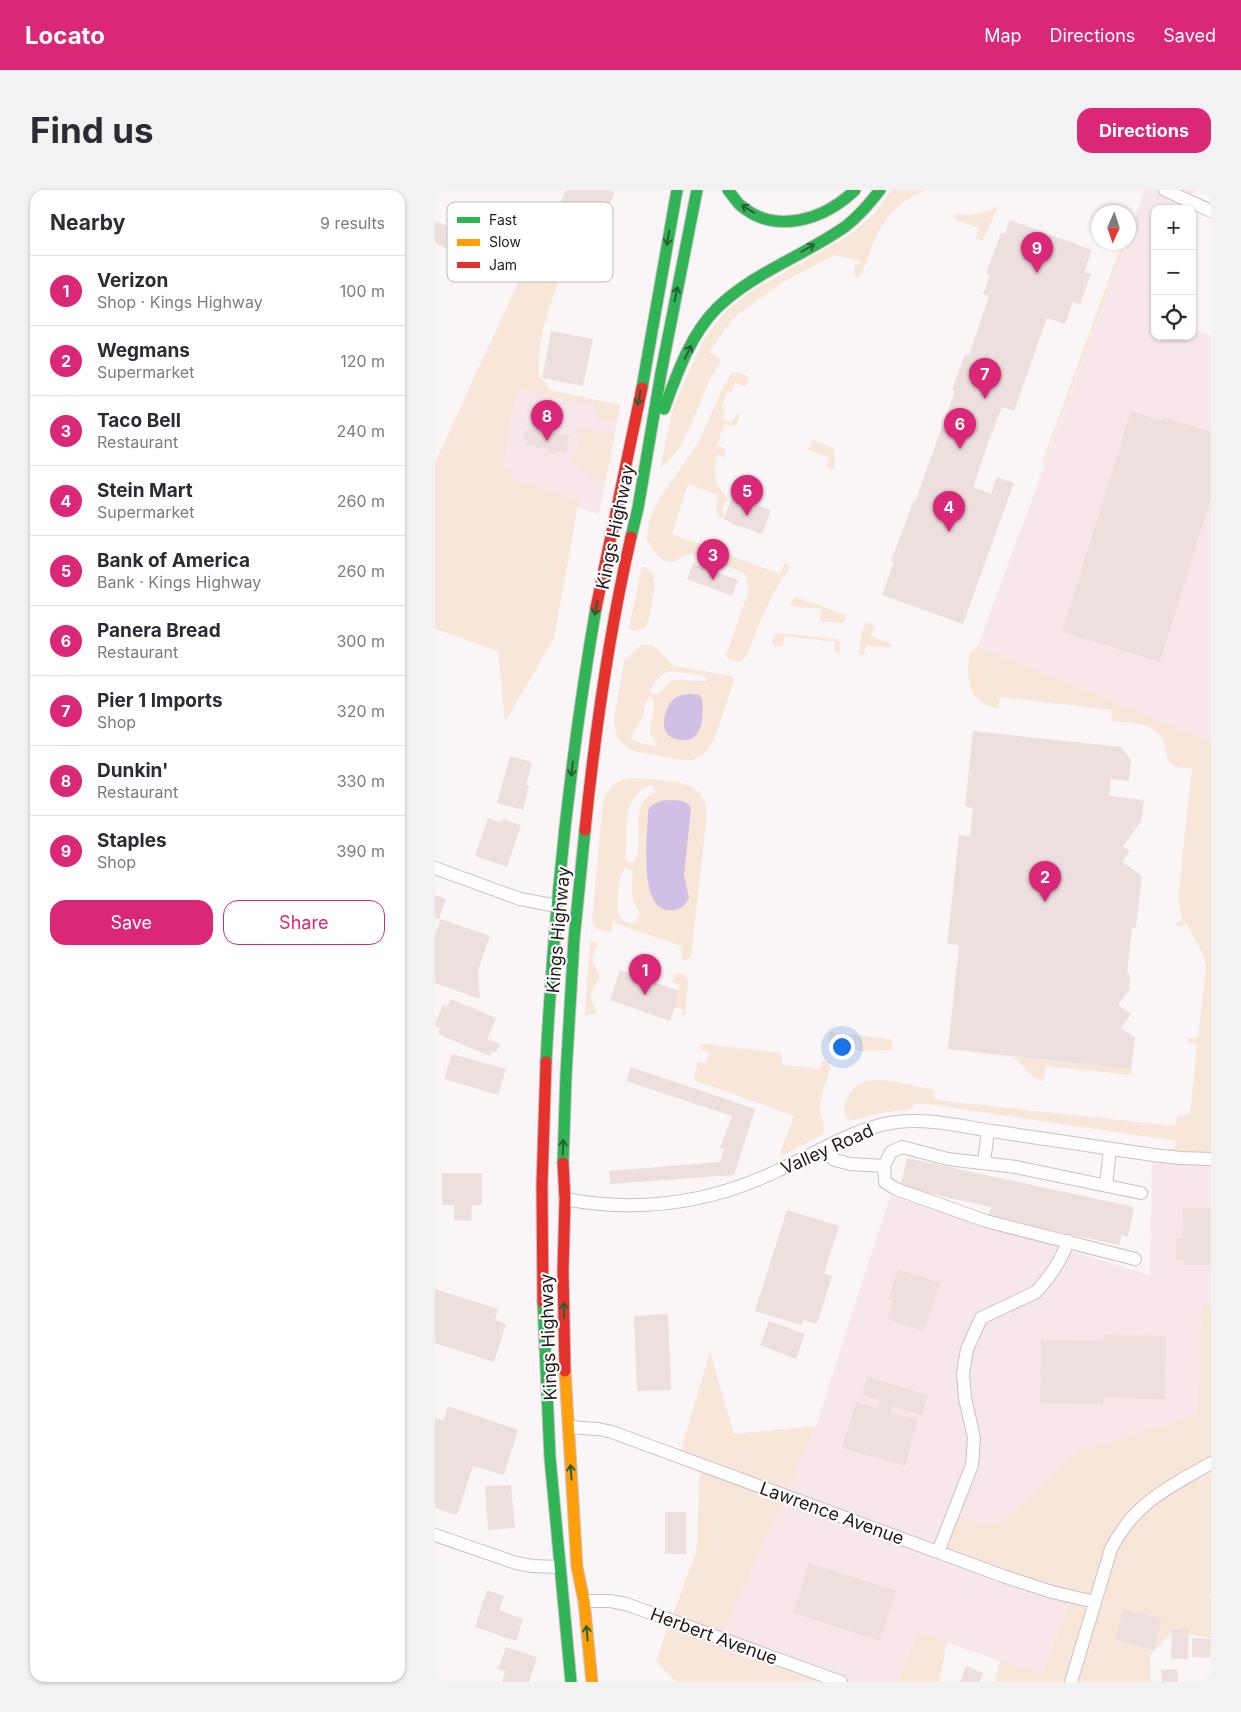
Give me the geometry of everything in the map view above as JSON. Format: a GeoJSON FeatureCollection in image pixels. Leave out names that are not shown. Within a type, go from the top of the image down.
{"type":"FeatureCollection","features":[{"type":"Feature","properties":{"kind":"main road","name":"Kings Highway"},"geometry":{"type":"LineString","coordinates":[[571,1682],[568,1638],[559,1567],[548,1426],[543,1326],[543,1172],[546,1077],[557,906],[574,750],[594,620],[641,389],[677,190]]}},
{"type":"Feature","properties":{"kind":"main road","name":"Kings Highway"},"geometry":{"type":"LineString","coordinates":[[592,1682],[584,1601],[577,1567],[565,1377],[565,1200],[563,1159],[574,939],[582,852],[604,681],[622,576],[638,508],[661,373],[697,190]]}},
{"type":"Feature","properties":{"kind":"main road"},"geometry":{"type":"LineString","coordinates":[[728,190],[739,204],[751,212],[775,220],[789,221],[814,218],[829,211],[855,190]]}},
{"type":"Feature","properties":{"kind":"main road"},"geometry":{"type":"LineString","coordinates":[[650,446],[689,349],[700,330],[717,308],[751,281],[845,227],[861,214],[880,190]]}},
{"type":"Feature","properties":{"kind":"street"},"geometry":{"type":"LineString","coordinates":[[1165,190],[1211,211]]}},
{"type":"Feature","properties":{"kind":"street"},"geometry":{"type":"LineString","coordinates":[[435,868],[520,899],[557,906]]}},
{"type":"Feature","properties":{"kind":"street","name":"Valley Road"},"geometry":{"type":"LineString","coordinates":[[565,1200],[601,1205],[639,1206],[694,1199],[747,1184],[855,1133],[881,1125],[902,1122],[941,1124],[1181,1158],[1211,1158]]}},
{"type":"Feature","properties":{"kind":"street"},"geometry":{"type":"LineString","coordinates":[[984,1162],[988,1131]]}},
{"type":"Feature","properties":{"kind":"street"},"geometry":{"type":"LineString","coordinates":[[1135,1259],[986,1221],[896,1189],[885,1182],[884,1166],[891,1152],[902,1147],[948,1159],[984,1162],[1141,1193]]}},
{"type":"Feature","properties":{"kind":"street"},"geometry":{"type":"LineString","coordinates":[[1106,1185],[1110,1149]]}},
{"type":"Feature","properties":{"kind":"street"},"geometry":{"type":"LineString","coordinates":[[821,1150],[835,1160],[850,1164],[884,1166]]}},
{"type":"Feature","properties":{"kind":"street"},"geometry":{"type":"LineString","coordinates":[[938,1552],[972,1465],[974,1438],[965,1398],[963,1373],[967,1349],[981,1318],[1036,1292],[1048,1279],[1064,1254],[1068,1241]]}},
{"type":"Feature","properties":{"kind":"street","name":"Lawrence Avenue"},"geometry":{"type":"LineString","coordinates":[[569,1427],[612,1432],[938,1552],[1052,1592],[1095,1602]]}},
{"type":"Feature","properties":{"kind":"street"},"geometry":{"type":"LineString","coordinates":[[1071,1682],[1111,1549],[1119,1532],[1144,1505],[1211,1463]]}},
{"type":"Feature","properties":{"kind":"street"},"geometry":{"type":"LineString","coordinates":[[435,1535],[516,1563],[532,1566],[559,1567]]}},
{"type":"Feature","properties":{"kind":"street","name":"Herbert Avenue"},"geometry":{"type":"LineString","coordinates":[[584,1601],[611,1601],[626,1604],[841,1682]]}},
{"type":"Feature","properties":{"kind":"shaded area"},"geometry":{"type":"Polygon","coordinates":[[[891,190],[927,190],[902,203],[889,216],[879,232],[860,276],[856,277],[854,274],[855,264],[859,265],[861,261],[834,255],[783,282],[733,318],[710,351],[709,354],[712,353],[721,361],[707,385],[694,418],[675,453],[668,462],[660,467],[674,405],[704,339],[726,311],[752,291],[851,234],[876,212],[891,190]]]}},
{"type":"Feature","properties":{"kind":"shaded area"},"geometry":{"type":"Polygon","coordinates":[[[1145,190],[1197,190],[1186,200],[1184,205],[1151,205],[1151,340],[1196,340],[1196,330],[1211,336],[1211,741],[978,646],[1123,250],[1136,250],[1136,215],[1145,190]]]}},
{"type":"Feature","properties":{"kind":"shaded area"},"geometry":{"type":"Polygon","coordinates":[[[996,207],[997,209],[983,241],[976,238],[979,228],[954,219],[955,214],[976,214],[996,207]]]}},
{"type":"Feature","properties":{"kind":"shaded area"},"geometry":{"type":"Polygon","coordinates":[[[1119,250],[1123,250],[1044,464],[1042,463],[1119,250]]]}},
{"type":"Feature","properties":{"kind":"shaded area"},"geometry":{"type":"Polygon","coordinates":[[[518,282],[559,282],[548,313],[540,345],[539,377],[546,382],[549,390],[620,405],[618,418],[612,421],[596,419],[594,405],[517,389],[509,422],[503,467],[512,474],[514,479],[579,500],[554,638],[505,722],[498,651],[435,629],[435,463],[518,282]]]}},
{"type":"Feature","properties":{"kind":"shaded area"},"geometry":{"type":"Polygon","coordinates":[[[483,358],[549,390],[620,405],[599,514],[435,463],[483,358]]]}},
{"type":"Feature","properties":{"kind":"shaded area"},"geometry":{"type":"Polygon","coordinates":[[[733,372],[746,375],[749,378],[746,387],[735,383],[732,392],[727,392],[722,406],[725,409],[722,419],[733,422],[737,413],[740,414],[736,426],[724,425],[717,445],[726,451],[724,457],[718,455],[715,468],[718,485],[729,500],[725,502],[722,512],[725,514],[724,518],[718,516],[717,513],[718,495],[688,484],[672,534],[780,574],[784,564],[790,566],[770,600],[745,658],[738,662],[729,660],[726,655],[749,590],[746,576],[740,571],[693,554],[671,562],[666,561],[658,556],[646,538],[650,518],[659,499],[700,440],[722,389],[733,372]]]}},
{"type":"Feature","properties":{"kind":"shaded area"},"geometry":{"type":"Polygon","coordinates":[[[578,428],[615,435],[606,479],[603,481],[595,480],[572,461],[573,455],[576,455],[579,438],[576,437],[578,428]]]}},
{"type":"Feature","properties":{"kind":"shaded area"},"geometry":{"type":"Polygon","coordinates":[[[813,440],[833,448],[835,459],[832,470],[826,467],[829,457],[808,450],[813,440]]]}},
{"type":"Feature","properties":{"kind":"shaded area"},"geometry":{"type":"Polygon","coordinates":[[[642,567],[645,567],[655,576],[653,578],[655,584],[649,620],[646,623],[646,627],[633,631],[629,628],[642,567]]]}},
{"type":"Feature","properties":{"kind":"shaded area"},"geometry":{"type":"Polygon","coordinates":[[[795,597],[846,615],[845,621],[842,623],[820,621],[821,609],[789,606],[795,597]]]}},
{"type":"Feature","properties":{"kind":"shaded area"},"geometry":{"type":"Polygon","coordinates":[[[866,622],[874,625],[871,636],[892,644],[890,648],[866,645],[864,655],[859,655],[862,631],[866,622]]]}},
{"type":"Feature","properties":{"kind":"shaded area"},"geometry":{"type":"Polygon","coordinates":[[[778,633],[838,639],[840,651],[834,652],[835,642],[785,636],[782,647],[774,646],[772,642],[778,633]]]}},
{"type":"Feature","properties":{"kind":"shaded area"},"geometry":{"type":"Polygon","coordinates":[[[641,645],[652,645],[674,666],[731,676],[734,680],[714,740],[707,751],[692,760],[681,760],[634,751],[618,739],[614,720],[624,661],[641,645]],[[669,671],[663,674],[650,692],[654,694],[660,693],[672,680],[707,680],[707,678],[700,675],[669,671]],[[651,696],[647,700],[642,718],[631,739],[655,746],[657,743],[650,734],[654,710],[651,696]]]}},
{"type":"Feature","properties":{"kind":"shaded area"},"geometry":{"type":"Polygon","coordinates":[[[978,646],[1211,741],[1211,1155],[1152,1156],[1175,1147],[1176,1141],[927,1104],[915,1104],[910,1110],[886,1112],[855,1120],[848,1118],[845,1114],[846,1102],[854,1089],[867,1081],[884,1080],[932,1089],[935,1091],[934,1100],[1175,1126],[1178,1116],[1190,1114],[1197,1045],[1189,1043],[1187,1040],[1189,1038],[1198,1038],[1206,968],[1204,957],[1187,924],[1178,927],[1176,924],[1182,919],[1179,890],[1192,769],[1177,767],[1170,762],[1161,737],[1157,732],[1142,725],[1112,721],[1111,710],[1000,697],[998,708],[988,706],[974,695],[969,678],[968,669],[971,651],[974,651],[978,646]]]}},
{"type":"Feature","properties":{"kind":"shaded area"},"geometry":{"type":"Polygon","coordinates":[[[699,695],[702,699],[703,708],[700,728],[694,737],[688,740],[672,737],[665,730],[664,725],[668,707],[678,696],[699,695]]]}},
{"type":"Feature","properties":{"kind":"shaded area"},"geometry":{"type":"Polygon","coordinates":[[[628,778],[685,784],[698,791],[705,805],[707,815],[691,956],[687,960],[682,959],[681,946],[612,922],[612,931],[608,932],[597,929],[592,922],[603,802],[612,786],[628,778]],[[649,785],[639,792],[629,808],[625,859],[633,863],[638,850],[638,818],[642,803],[656,790],[653,786],[649,785]],[[626,868],[619,883],[617,906],[621,917],[633,924],[640,913],[633,901],[633,871],[626,868]]]}},
{"type":"Feature","properties":{"kind":"shaded area"},"geometry":{"type":"Polygon","coordinates":[[[665,800],[677,800],[687,803],[691,809],[684,875],[689,898],[683,906],[674,910],[662,908],[654,900],[649,887],[647,871],[648,811],[655,804],[665,800]]]}},
{"type":"Feature","properties":{"kind":"shaded area"},"geometry":{"type":"Polygon","coordinates":[[[590,941],[599,944],[595,948],[592,960],[600,976],[590,995],[597,1014],[585,1015],[590,941]]]}},
{"type":"Feature","properties":{"kind":"shaded area"},"geometry":{"type":"Polygon","coordinates":[[[676,973],[683,974],[688,980],[685,1015],[682,1014],[683,1010],[674,1007],[680,991],[678,990],[680,985],[672,982],[676,973]]]}},
{"type":"Feature","properties":{"kind":"shaded area"},"geometry":{"type":"Polygon","coordinates":[[[830,1032],[891,1039],[893,1050],[861,1051],[828,1042],[830,1032]]]}},
{"type":"Feature","properties":{"kind":"shaded area"},"geometry":{"type":"Polygon","coordinates":[[[703,1044],[781,1053],[782,1065],[820,1070],[822,1061],[829,1062],[830,1068],[820,1107],[824,1128],[822,1135],[779,1157],[794,1116],[694,1080],[698,1062],[706,1063],[709,1053],[701,1050],[700,1046],[703,1044]]]}},
{"type":"Feature","properties":{"kind":"shaded area"},"geometry":{"type":"Polygon","coordinates":[[[948,1050],[1131,1069],[1131,1075],[1046,1066],[1044,1080],[1041,1081],[1033,1077],[1012,1057],[948,1050]]]}},
{"type":"Feature","properties":{"kind":"shaded area"},"geometry":{"type":"Polygon","coordinates":[[[1211,1155],[1211,1305],[1201,1306],[1197,1415],[1078,1451],[997,1525],[1071,1598],[1043,1672],[1000,1661],[918,1631],[898,1682],[818,1682],[715,1647],[816,1426],[890,1196],[1150,1275],[1152,1156],[1211,1155]]]}},
{"type":"Feature","properties":{"kind":"shaded area"},"geometry":{"type":"Polygon","coordinates":[[[1201,1305],[1211,1305],[1211,1595],[1208,1598],[1211,1599],[1211,1638],[1189,1634],[1177,1628],[1150,1655],[1151,1682],[995,1682],[1000,1661],[1043,1672],[1071,1598],[936,1552],[957,1518],[997,1525],[1078,1451],[1197,1415],[1201,1305]]]}},
{"type":"Feature","properties":{"kind":"shaded area"},"geometry":{"type":"Polygon","coordinates":[[[710,1352],[734,1434],[816,1426],[716,1647],[818,1682],[676,1682],[656,1661],[697,1549],[700,1463],[679,1457],[710,1352]]]}},
{"type":"Feature","properties":{"kind":"shaded area"},"geometry":{"type":"Polygon","coordinates":[[[918,1631],[947,1643],[939,1682],[898,1682],[918,1631]]]}},
{"type":"Feature","properties":{"kind":"building"},"geometry":{"type":"Polygon","coordinates":[[[566,190],[609,190],[615,192],[610,202],[560,202],[566,190]]]}},
{"type":"Feature","properties":{"kind":"building"},"geometry":{"type":"Polygon","coordinates":[[[1010,220],[1092,250],[1084,272],[1091,274],[1080,304],[1073,302],[1065,324],[1047,318],[1014,411],[1002,407],[989,440],[973,487],[991,494],[997,477],[1014,483],[963,624],[882,595],[894,562],[891,561],[913,502],[915,502],[955,391],[952,390],[965,354],[969,355],[989,296],[983,294],[990,276],[986,274],[1001,233],[1005,234],[1010,220]]]}},
{"type":"Feature","properties":{"kind":"building"},"geometry":{"type":"Polygon","coordinates":[[[435,221],[447,226],[447,249],[435,243],[435,221]]]}},
{"type":"Feature","properties":{"kind":"building"},"geometry":{"type":"Polygon","coordinates":[[[551,331],[593,339],[583,386],[542,378],[551,331]]]}},
{"type":"Feature","properties":{"kind":"building"},"geometry":{"type":"Polygon","coordinates":[[[1131,411],[1162,421],[1163,417],[1211,432],[1211,498],[1160,662],[1062,632],[1131,411]]]}},
{"type":"Feature","properties":{"kind":"building"},"geometry":{"type":"Polygon","coordinates":[[[529,428],[569,435],[566,453],[555,451],[555,454],[547,452],[548,449],[526,445],[527,440],[523,439],[525,431],[529,431],[529,428]]]}},
{"type":"Feature","properties":{"kind":"building"},"geometry":{"type":"Polygon","coordinates":[[[732,496],[771,510],[762,534],[730,523],[724,519],[732,496]]]}},
{"type":"Feature","properties":{"kind":"building"},"geometry":{"type":"Polygon","coordinates":[[[693,563],[738,580],[732,596],[687,579],[693,563]]]}},
{"type":"Feature","properties":{"kind":"building"},"geometry":{"type":"Polygon","coordinates":[[[973,731],[1121,747],[1131,760],[1129,781],[1111,779],[1109,796],[1144,800],[1141,821],[1123,847],[1130,851],[1122,862],[1142,876],[1136,928],[1132,928],[1127,974],[1130,974],[1129,990],[1118,1005],[1131,1014],[1121,1028],[1135,1038],[1131,1069],[948,1049],[959,945],[947,944],[959,835],[970,836],[973,808],[965,806],[973,731]]]}},
{"type":"Feature","properties":{"kind":"building"},"geometry":{"type":"Polygon","coordinates":[[[510,756],[532,762],[526,785],[529,786],[523,810],[497,803],[510,756]]]}},
{"type":"Feature","properties":{"kind":"building"},"geometry":{"type":"Polygon","coordinates":[[[488,818],[502,823],[503,819],[521,825],[507,867],[475,856],[488,818]]]}},
{"type":"Feature","properties":{"kind":"building"},"geometry":{"type":"Polygon","coordinates":[[[435,895],[446,899],[439,919],[435,918],[435,895]]]}},
{"type":"Feature","properties":{"kind":"building"},"geometry":{"type":"Polygon","coordinates":[[[441,919],[490,936],[478,970],[480,999],[435,983],[435,934],[441,919]]]}},
{"type":"Feature","properties":{"kind":"building"},"geometry":{"type":"Polygon","coordinates":[[[620,970],[680,991],[670,1021],[610,1000],[620,970]]]}},
{"type":"Feature","properties":{"kind":"building"},"geometry":{"type":"Polygon","coordinates":[[[451,999],[496,1018],[487,1039],[500,1044],[496,1053],[492,1051],[490,1056],[438,1034],[440,1028],[435,1026],[435,1023],[443,1005],[447,1007],[451,999]]]}},
{"type":"Feature","properties":{"kind":"building"},"geometry":{"type":"Polygon","coordinates":[[[452,1054],[506,1069],[498,1095],[444,1079],[452,1054]]]}},
{"type":"Feature","properties":{"kind":"building"},"geometry":{"type":"Polygon","coordinates":[[[631,1067],[755,1109],[734,1175],[610,1184],[609,1171],[720,1162],[724,1149],[720,1148],[732,1116],[626,1081],[631,1067]]]}},
{"type":"Feature","properties":{"kind":"building"},"geometry":{"type":"Polygon","coordinates":[[[907,1158],[1134,1207],[1128,1237],[1122,1235],[1119,1245],[989,1217],[991,1207],[900,1187],[907,1158]]]}},
{"type":"Feature","properties":{"kind":"building"},"geometry":{"type":"Polygon","coordinates":[[[442,1173],[482,1173],[482,1205],[472,1205],[471,1221],[454,1220],[454,1205],[442,1205],[442,1173]]]}},
{"type":"Feature","properties":{"kind":"building"},"geometry":{"type":"Polygon","coordinates":[[[1182,1208],[1211,1208],[1211,1265],[1184,1265],[1184,1260],[1176,1260],[1176,1238],[1183,1238],[1182,1208]]]}},
{"type":"Feature","properties":{"kind":"building"},"geometry":{"type":"Polygon","coordinates":[[[787,1210],[839,1226],[824,1273],[832,1276],[817,1324],[803,1320],[801,1325],[755,1311],[787,1210]]]}},
{"type":"Feature","properties":{"kind":"building"},"geometry":{"type":"Polygon","coordinates":[[[898,1269],[940,1283],[924,1332],[887,1319],[893,1301],[888,1299],[898,1269]]]}},
{"type":"Feature","properties":{"kind":"building"},"geometry":{"type":"Polygon","coordinates":[[[435,1289],[498,1309],[495,1320],[506,1324],[494,1362],[435,1343],[435,1289]]]}},
{"type":"Feature","properties":{"kind":"building"},"geometry":{"type":"Polygon","coordinates":[[[668,1314],[671,1390],[637,1391],[634,1316],[668,1314]]]}},
{"type":"Feature","properties":{"kind":"building"},"geometry":{"type":"Polygon","coordinates":[[[769,1321],[805,1334],[796,1359],[760,1345],[769,1321]]]}},
{"type":"Feature","properties":{"kind":"building"},"geometry":{"type":"Polygon","coordinates":[[[1103,1335],[1166,1336],[1165,1399],[1103,1398],[1103,1404],[1040,1403],[1041,1340],[1103,1341],[1103,1335]]]}},
{"type":"Feature","properties":{"kind":"building"},"geometry":{"type":"Polygon","coordinates":[[[867,1377],[928,1395],[922,1415],[891,1406],[890,1412],[918,1420],[905,1466],[842,1448],[856,1402],[878,1408],[880,1400],[862,1395],[867,1377]]]}},
{"type":"Feature","properties":{"kind":"building"},"geometry":{"type":"Polygon","coordinates":[[[448,1406],[518,1430],[504,1475],[473,1466],[457,1515],[435,1508],[435,1418],[444,1420],[448,1406]]]}},
{"type":"Feature","properties":{"kind":"building"},"geometry":{"type":"Polygon","coordinates":[[[511,1485],[515,1528],[488,1530],[485,1486],[511,1485]]]}},
{"type":"Feature","properties":{"kind":"building"},"geometry":{"type":"Polygon","coordinates":[[[665,1512],[686,1512],[686,1554],[665,1554],[665,1512]]]}},
{"type":"Feature","properties":{"kind":"building"},"geometry":{"type":"Polygon","coordinates":[[[809,1563],[896,1591],[880,1641],[793,1613],[809,1563]]]}},
{"type":"Feature","properties":{"kind":"building"},"geometry":{"type":"Polygon","coordinates":[[[487,1590],[504,1596],[499,1610],[523,1619],[516,1641],[475,1627],[487,1590]]]}},
{"type":"Feature","properties":{"kind":"building"},"geometry":{"type":"Polygon","coordinates":[[[1123,1609],[1162,1619],[1154,1650],[1116,1640],[1123,1609]]]}},
{"type":"Feature","properties":{"kind":"building"},"geometry":{"type":"Polygon","coordinates":[[[1172,1629],[1189,1629],[1188,1659],[1171,1659],[1172,1629]]]}},
{"type":"Feature","properties":{"kind":"building"},"geometry":{"type":"Polygon","coordinates":[[[1192,1638],[1211,1639],[1210,1658],[1192,1657],[1192,1638]]]}},
{"type":"Feature","properties":{"kind":"building"},"geometry":{"type":"Polygon","coordinates":[[[506,1647],[537,1657],[529,1682],[502,1682],[505,1671],[498,1669],[506,1647]]]}},
{"type":"Feature","properties":{"kind":"building"},"geometry":{"type":"Polygon","coordinates":[[[966,1666],[983,1673],[979,1682],[960,1682],[966,1666]]]}},
{"type":"Feature","properties":{"kind":"building"},"geometry":{"type":"Polygon","coordinates":[[[1177,1669],[1178,1682],[1162,1682],[1161,1670],[1177,1669]]]}},
{"type":"Feature","properties":{"kind":"traffic: fast"},"geometry":{"type":"LineString","coordinates":[[642,388],[677,190]]}},
{"type":"Feature","properties":{"kind":"traffic: fast"},"geometry":{"type":"LineString","coordinates":[[631,537],[697,190]]}},
{"type":"Feature","properties":{"kind":"traffic: fast"},"geometry":{"type":"LineString","coordinates":[[728,190],[740,205],[754,214],[769,220],[784,222],[815,216],[843,200],[855,190]]}},
{"type":"Feature","properties":{"kind":"traffic: fast"},"geometry":{"type":"LineString","coordinates":[[664,409],[685,356],[699,330],[717,308],[747,284],[846,226],[880,190]]}},
{"type":"Feature","properties":{"kind":"traffic: fast"},"geometry":{"type":"LineString","coordinates":[[546,1062],[564,834],[578,721],[596,608]]}},
{"type":"Feature","properties":{"kind":"traffic: fast"},"geometry":{"type":"LineString","coordinates":[[563,1163],[574,939],[585,830]]}},
{"type":"Feature","properties":{"kind":"traffic: fast"},"geometry":{"type":"LineString","coordinates":[[543,1302],[550,1458],[571,1682]]}},
{"type":"Feature","properties":{"kind":"traffic: slow"},"geometry":{"type":"LineString","coordinates":[[565,1371],[577,1567],[584,1601],[592,1682]]}},
{"type":"Feature","properties":{"kind":"traffic: jam"},"geometry":{"type":"LineString","coordinates":[[596,608],[642,388]]}},
{"type":"Feature","properties":{"kind":"traffic: jam"},"geometry":{"type":"LineString","coordinates":[[585,830],[603,683],[631,537]]}},
{"type":"Feature","properties":{"kind":"traffic: jam"},"geometry":{"type":"LineString","coordinates":[[543,1302],[542,1184],[546,1062]]}},
{"type":"Feature","properties":{"kind":"traffic: jam"},"geometry":{"type":"LineString","coordinates":[[563,1163],[565,1199],[563,1271],[565,1371]]}},
{"type":"Feature","properties":{"kind":"place","name":"Staples"},"geometry":{"type":"Point","coordinates":[1037,273]}},
{"type":"Feature","properties":{"kind":"place","name":"Pier 1 Imports"},"geometry":{"type":"Point","coordinates":[985,399]}},
{"type":"Feature","properties":{"kind":"place","name":"Dunkin'"},"geometry":{"type":"Point","coordinates":[547,441]}},
{"type":"Feature","properties":{"kind":"place","name":"Panera Bread"},"geometry":{"type":"Point","coordinates":[960,449]}},
{"type":"Feature","properties":{"kind":"place","name":"Bank of America"},"geometry":{"type":"Point","coordinates":[747,516]}},
{"type":"Feature","properties":{"kind":"place","name":"Stein Mart"},"geometry":{"type":"Point","coordinates":[949,532]}},
{"type":"Feature","properties":{"kind":"place","name":"Taco Bell"},"geometry":{"type":"Point","coordinates":[713,580]}},
{"type":"Feature","properties":{"kind":"place","name":"Wegmans"},"geometry":{"type":"Point","coordinates":[1045,902]}},
{"type":"Feature","properties":{"kind":"place","name":"Verizon"},"geometry":{"type":"Point","coordinates":[645,995]}}]}
